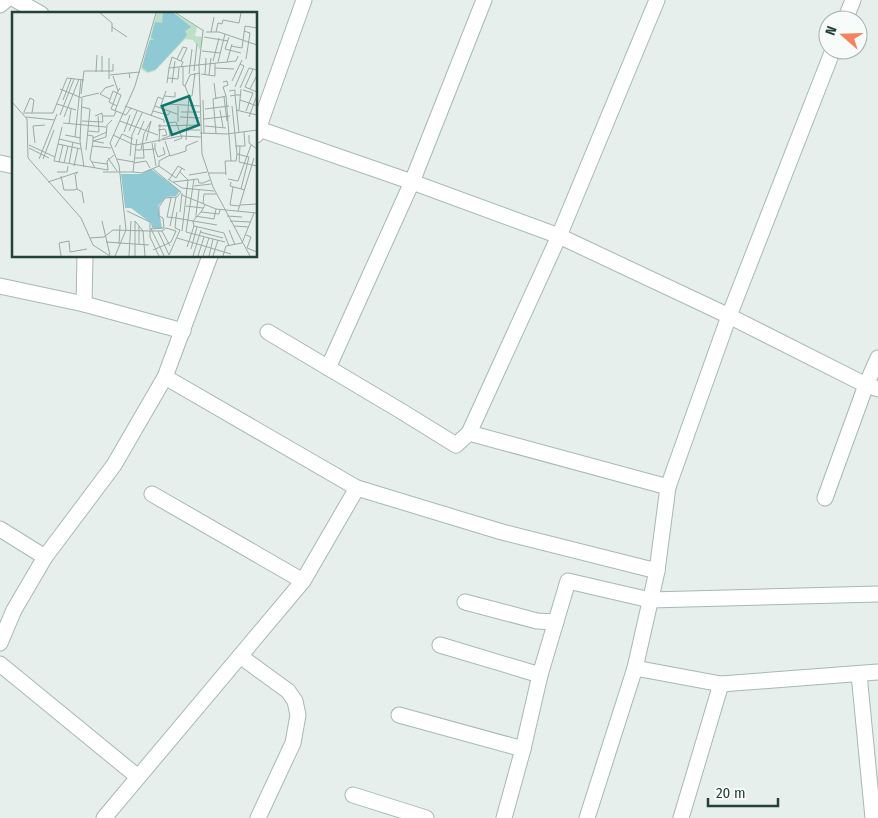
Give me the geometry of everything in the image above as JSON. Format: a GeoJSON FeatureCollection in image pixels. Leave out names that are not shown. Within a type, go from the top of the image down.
{"type":"FeatureCollection","features":[{"type":"Feature","properties":{"kind":"street"},"geometry":{"type":"LineString","coordinates":[[0,5],[6,0]]}},
{"type":"Feature","properties":{"kind":"street"},"geometry":{"type":"LineString","coordinates":[[16,0],[38,12]]}},
{"type":"Feature","properties":{"kind":"street"},"geometry":{"type":"LineString","coordinates":[[258,128],[304,0]]}},
{"type":"Feature","properties":{"kind":"street"},"geometry":{"type":"LineString","coordinates":[[328,368],[412,182],[484,0]]}},
{"type":"Feature","properties":{"kind":"street"},"geometry":{"type":"LineString","coordinates":[[268,332],[456,445],[469,433],[559,236],[657,0]]}},
{"type":"Feature","properties":{"kind":"street"},"geometry":{"type":"LineString","coordinates":[[587,818],[636,668],[657,571],[668,487],[729,316],[829,60]]}},
{"type":"Feature","properties":{"kind":"street"},"geometry":{"type":"LineString","coordinates":[[258,131],[412,182],[559,236],[729,316],[872,387]]}},
{"type":"Feature","properties":{"kind":"street"},"geometry":{"type":"LineString","coordinates":[[84,304],[85,258]]}},
{"type":"Feature","properties":{"kind":"street"},"geometry":{"type":"LineString","coordinates":[[0,643],[14,610],[45,557],[114,466],[166,377],[209,258]]}},
{"type":"Feature","properties":{"kind":"street"},"geometry":{"type":"LineString","coordinates":[[0,286],[84,304],[182,330]]}},
{"type":"Feature","properties":{"kind":"street"},"geometry":{"type":"LineString","coordinates":[[825,498],[872,387],[878,358]]}},
{"type":"Feature","properties":{"kind":"street"},"geometry":{"type":"LineString","coordinates":[[166,377],[357,488],[502,532],[657,571]]}},
{"type":"Feature","properties":{"kind":"street"},"geometry":{"type":"LineString","coordinates":[[469,433],[668,487]]}},
{"type":"Feature","properties":{"kind":"street"},"geometry":{"type":"LineString","coordinates":[[104,818],[303,581],[357,488]]}},
{"type":"Feature","properties":{"kind":"street"},"geometry":{"type":"LineString","coordinates":[[152,494],[303,581]]}},
{"type":"Feature","properties":{"kind":"street"},"geometry":{"type":"LineString","coordinates":[[0,530],[45,557]]}},
{"type":"Feature","properties":{"kind":"street"},"geometry":{"type":"LineString","coordinates":[[504,818],[523,749],[540,675],[568,581],[650,600],[878,594]]}},
{"type":"Feature","properties":{"kind":"street"},"geometry":{"type":"LineString","coordinates":[[465,602],[537,621],[556,622]]}},
{"type":"Feature","properties":{"kind":"street"},"geometry":{"type":"LineString","coordinates":[[440,645],[540,675]]}},
{"type":"Feature","properties":{"kind":"street"},"geometry":{"type":"LineString","coordinates":[[240,656],[288,691],[294,701],[298,715],[294,743],[258,818]]}},
{"type":"Feature","properties":{"kind":"street"},"geometry":{"type":"LineString","coordinates":[[0,664],[138,777]]}},
{"type":"Feature","properties":{"kind":"street"},"geometry":{"type":"LineString","coordinates":[[636,668],[722,684],[878,672]]}},
{"type":"Feature","properties":{"kind":"street"},"geometry":{"type":"LineString","coordinates":[[859,674],[873,818]]}},
{"type":"Feature","properties":{"kind":"street"},"geometry":{"type":"LineString","coordinates":[[681,818],[722,684]]}},
{"type":"Feature","properties":{"kind":"street"},"geometry":{"type":"LineString","coordinates":[[399,716],[523,749]]}},
{"type":"Feature","properties":{"kind":"street"},"geometry":{"type":"LineString","coordinates":[[353,795],[426,818]]}}]}
